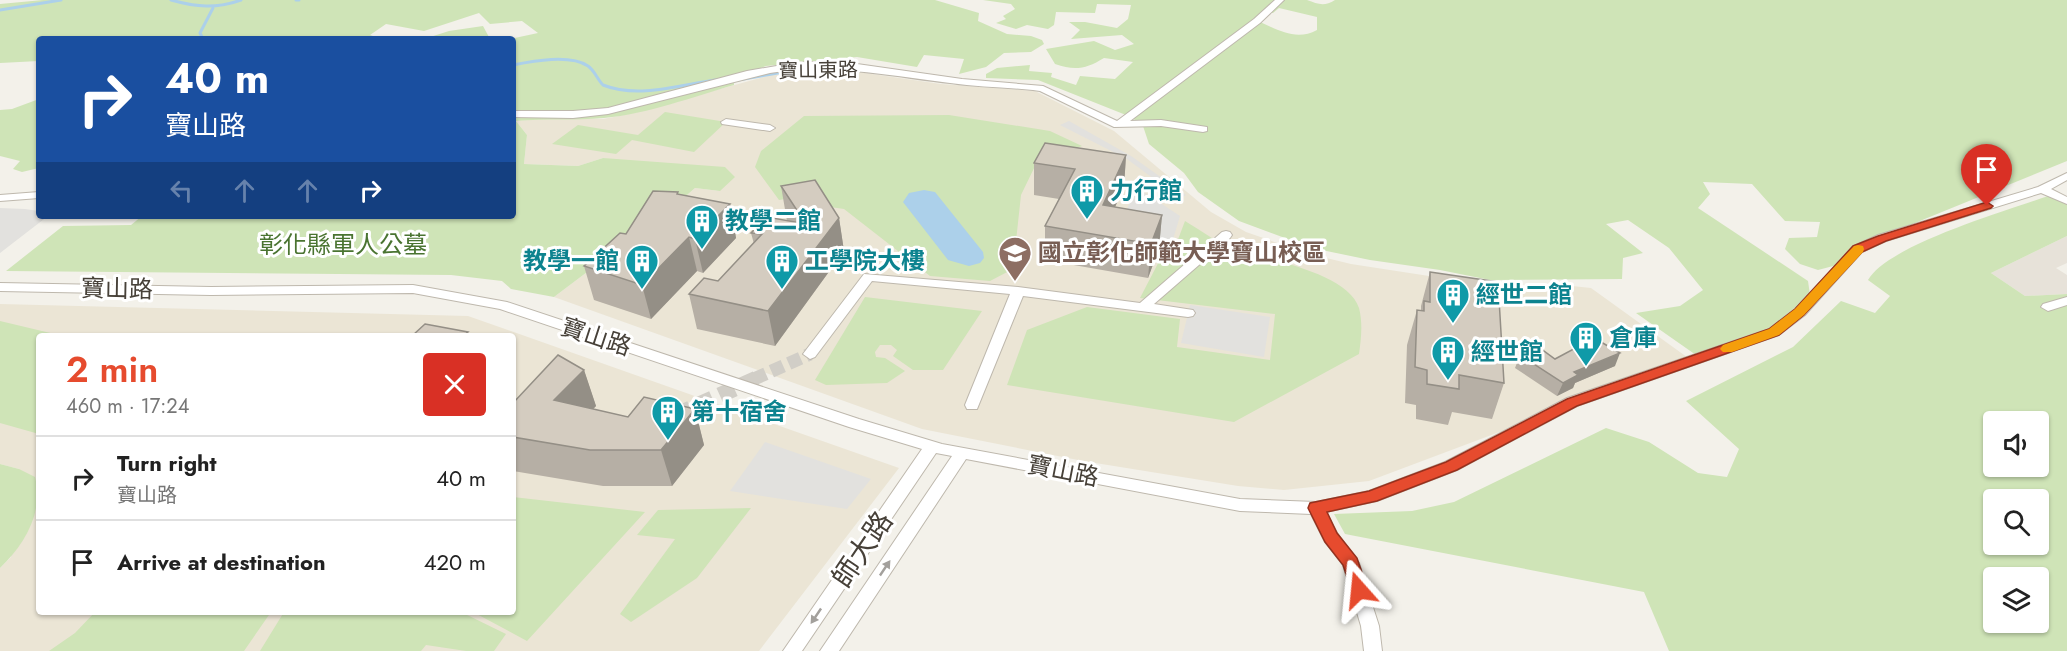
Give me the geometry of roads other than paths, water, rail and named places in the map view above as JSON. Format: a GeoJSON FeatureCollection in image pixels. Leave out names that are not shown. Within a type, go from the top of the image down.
{"type":"FeatureCollection","features":[{"type":"Feature","properties":{"kind":"street"},"geometry":{"type":"LineString","coordinates":[[1118,125],[1257,21],[1280,0]]}},
{"type":"Feature","properties":{"kind":"street","name":"寶山東路"},"geometry":{"type":"LineString","coordinates":[[516,114],[589,114],[608,111],[707,83],[760,72],[796,66],[828,66],[864,68],[963,82],[1030,86],[1043,89],[1118,125]]}},
{"type":"Feature","properties":{"kind":"street"},"geometry":{"type":"LineString","coordinates":[[726,122],[770,129]]}},
{"type":"Feature","properties":{"kind":"street"},"geometry":{"type":"LineString","coordinates":[[1118,125],[1161,123],[1203,129]]}},
{"type":"Feature","properties":{"kind":"street","name":"寶山路"},"geometry":{"type":"LineString","coordinates":[[0,287],[211,291],[413,289],[475,299],[502,305],[854,423],[932,446],[1240,505],[1316,508],[1382,493],[1451,466],[1572,402],[1774,332],[1800,312],[1858,249],[1882,238],[2042,189],[2067,176]]}},
{"type":"Feature","properties":{"kind":"street"},"geometry":{"type":"LineString","coordinates":[[2042,189],[2067,201]]}},
{"type":"Feature","properties":{"kind":"street"},"geometry":{"type":"LineString","coordinates":[[0,198],[36,195]]}},
{"type":"Feature","properties":{"kind":"street"},"geometry":{"type":"LineString","coordinates":[[1143,307],[1226,235]]}},
{"type":"Feature","properties":{"kind":"street"},"geometry":{"type":"LineString","coordinates":[[810,354],[869,277],[1018,291],[1188,313]]}},
{"type":"Feature","properties":{"kind":"street"},"geometry":{"type":"LineString","coordinates":[[972,405],[1018,291]]}},
{"type":"Feature","properties":{"kind":"street"},"geometry":{"type":"LineString","coordinates":[[2048,307],[2067,301]]}},
{"type":"Feature","properties":{"kind":"street","name":"師大路"},"geometry":{"type":"LineString","coordinates":[[792,651],[932,446]]}},
{"type":"Feature","properties":{"kind":"street"},"geometry":{"type":"LineString","coordinates":[[829,651],[962,453]]}},
{"type":"Feature","properties":{"kind":"street"},"geometry":{"type":"LineString","coordinates":[[1316,508],[1331,537],[1351,563],[1370,626],[1373,651]]}},
{"type":"Feature","properties":{"kind":"water"},"geometry":{"type":"Polygon","coordinates":[[[924,190],[935,192],[983,252],[984,258],[980,263],[969,266],[948,260],[903,202],[909,193],[924,190]]]}},
{"type":"Feature","properties":{"kind":"waterway"},"geometry":{"type":"LineString","coordinates":[[0,10],[61,0]]}},
{"type":"Feature","properties":{"kind":"waterway"},"geometry":{"type":"LineString","coordinates":[[171,0],[206,6],[223,5],[241,0]]}},
{"type":"Feature","properties":{"kind":"waterway"},"geometry":{"type":"LineString","coordinates":[[202,36],[200,33],[213,8]]}},
{"type":"Feature","properties":{"kind":"waterway"},"geometry":{"type":"LineString","coordinates":[[516,64],[572,60],[588,66],[603,85],[630,91],[659,90],[715,80]]}},
{"type":"Feature","properties":{"kind":"waterway"},"geometry":{"type":"LineString","coordinates":[[738,80],[801,69]]}},
{"type":"Feature","properties":{"kind":"tunnel"},"geometry":{"type":"LineString","coordinates":[[754,379],[810,354]]}},
{"type":"Feature","properties":{"kind":"tunnel"},"geometry":{"type":"LineString","coordinates":[[676,415],[758,378]]}},
{"type":"Feature","properties":{"kind":"place","name":"力行館"},"geometry":{"type":"Point","coordinates":[1087,220]}},
{"type":"Feature","properties":{"kind":"place","name":"教學二館"},"geometry":{"type":"Point","coordinates":[702,250]}},
{"type":"Feature","properties":{"kind":"place","name":"國立彰化師範大學寶山校區"},"geometry":{"type":"Point","coordinates":[1015,282]}},
{"type":"Feature","properties":{"kind":"place","name":"教學一館"},"geometry":{"type":"Point","coordinates":[642,290]}},
{"type":"Feature","properties":{"kind":"place","name":"工學院大樓"},"geometry":{"type":"Point","coordinates":[782,290]}},
{"type":"Feature","properties":{"kind":"place","name":"經世二館"},"geometry":{"type":"Point","coordinates":[1453,324]}},
{"type":"Feature","properties":{"kind":"place","name":"倉庫"},"geometry":{"type":"Point","coordinates":[1586,367]}},
{"type":"Feature","properties":{"kind":"place","name":"經世館"},"geometry":{"type":"Point","coordinates":[1448,381]}},
{"type":"Feature","properties":{"kind":"place","name":"第十宿舍"},"geometry":{"type":"Point","coordinates":[668,441]}},
{"type":"Feature","properties":{"kind":"park label","name":"彰化縣軍人公墓"},"geometry":{"type":"Point","coordinates":[343,245]}}]}
